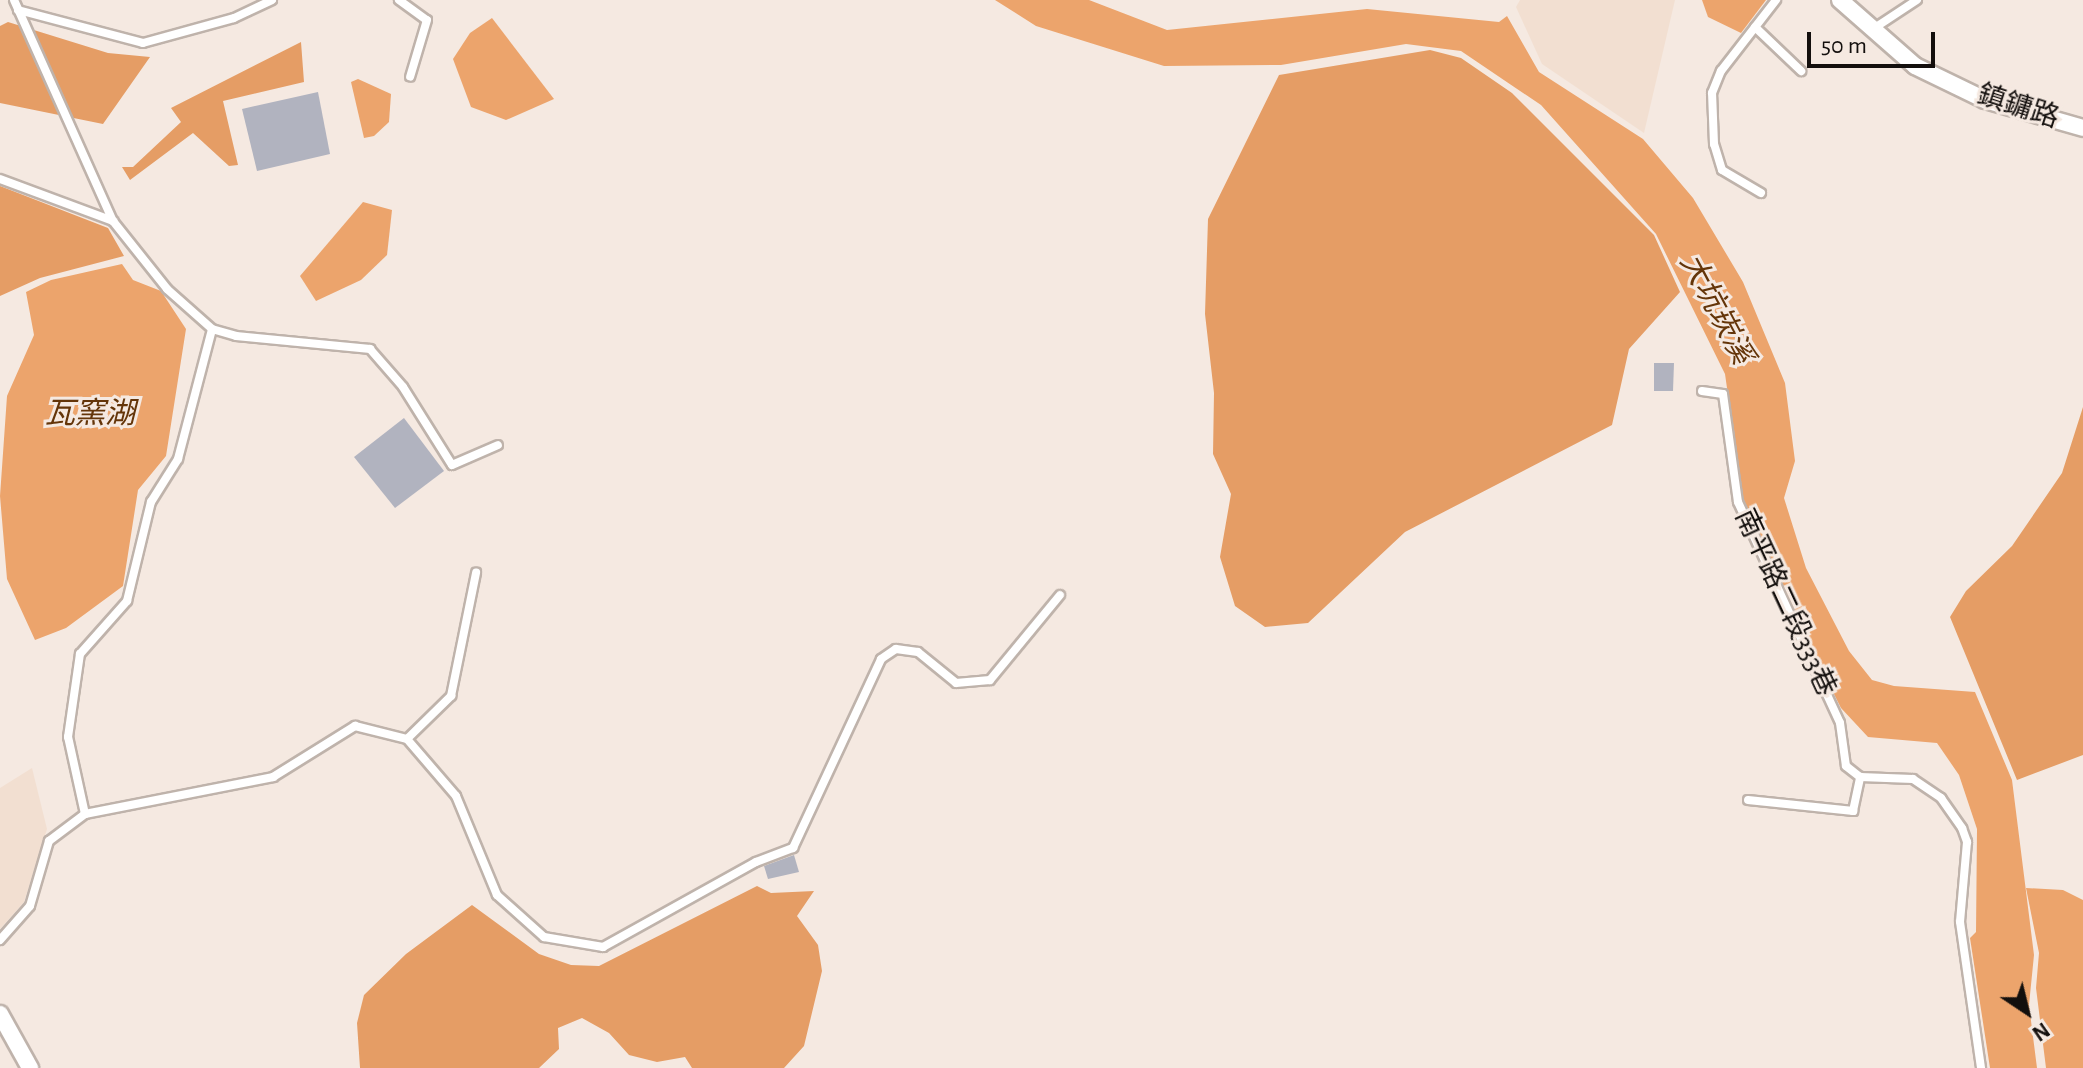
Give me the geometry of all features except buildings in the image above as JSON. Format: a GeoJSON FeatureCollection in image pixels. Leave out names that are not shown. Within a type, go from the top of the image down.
{"type":"FeatureCollection","features":[{"type":"Feature","properties":{"kind":"street","name":"鎮鏞路"},"geometry":{"type":"LineString","coordinates":[[1840,0],[1876,27],[1915,66],[1985,100],[2083,128]]}},
{"type":"Feature","properties":{"kind":"street"},"geometry":{"type":"LineString","coordinates":[[0,1014],[30,1068]]}},
{"type":"Feature","properties":{"kind":"lane"},"geometry":{"type":"LineString","coordinates":[[14,0],[113,221],[167,289],[212,329],[236,336],[370,349],[403,387],[452,465],[498,445]]}},
{"type":"Feature","properties":{"kind":"lane"},"geometry":{"type":"LineString","coordinates":[[18,10],[143,43],[234,18],[272,0]]}},
{"type":"Feature","properties":{"kind":"lane"},"geometry":{"type":"LineString","coordinates":[[399,0],[427,20],[410,77]]}},
{"type":"Feature","properties":{"kind":"lane"},"geometry":{"type":"LineString","coordinates":[[1761,193],[1722,170],[1714,144],[1712,93],[1721,71],[1776,0]]}},
{"type":"Feature","properties":{"kind":"lane"},"geometry":{"type":"LineString","coordinates":[[1876,27],[1917,0]]}},
{"type":"Feature","properties":{"kind":"lane"},"geometry":{"type":"LineString","coordinates":[[1755,27],[1801,71]]}},
{"type":"Feature","properties":{"kind":"lane"},"geometry":{"type":"LineString","coordinates":[[0,179],[113,221]]}},
{"type":"Feature","properties":{"kind":"lane"},"geometry":{"type":"LineString","coordinates":[[85,814],[68,737],[80,654],[127,601],[151,502],[178,459],[212,329]]}},
{"type":"Feature","properties":{"kind":"lane","name":"南平路二段333巷"},"geometry":{"type":"LineString","coordinates":[[1702,391],[1723,394],[1738,502],[1840,723],[1846,766],[1860,777]]}},
{"type":"Feature","properties":{"kind":"lane"},"geometry":{"type":"LineString","coordinates":[[407,739],[451,696],[476,573]]}},
{"type":"Feature","properties":{"kind":"lane"},"geometry":{"type":"LineString","coordinates":[[0,940],[30,906],[49,841],[85,814],[273,777],[355,726],[407,739],[456,796],[497,895],[544,937],[603,947],[756,862],[793,848],[881,659],[896,649],[918,652],[956,683],[990,680],[1060,595]]}},
{"type":"Feature","properties":{"kind":"lane"},"geometry":{"type":"LineString","coordinates":[[1748,800],[1853,811],[1860,777],[1913,779],[1941,798],[1962,828],[1967,842],[1960,922],[1981,1068]]}},
{"type":"Feature","properties":{"kind":"shaded area"},"geometry":{"type":"Polygon","coordinates":[[[1520,0],[1675,0],[1644,133],[1542,64],[1516,7],[1520,0]]]}},
{"type":"Feature","properties":{"kind":"shaded area"},"geometry":{"type":"Polygon","coordinates":[[[8,22],[108,53],[150,57],[103,124],[0,103],[0,26],[8,22]]]}},
{"type":"Feature","properties":{"kind":"shaded area"},"geometry":{"type":"Polygon","coordinates":[[[301,42],[304,82],[223,101],[238,165],[229,166],[193,133],[130,180],[122,167],[133,167],[181,122],[171,108],[301,42]]]}},
{"type":"Feature","properties":{"kind":"shaded area"},"geometry":{"type":"Polygon","coordinates":[[[1430,50],[1461,58],[1512,93],[1654,235],[1680,292],[1629,349],[1612,425],[1405,532],[1308,623],[1265,627],[1235,606],[1220,557],[1231,494],[1213,454],[1214,393],[1205,314],[1208,219],[1279,75],[1430,50]]]}},
{"type":"Feature","properties":{"kind":"shaded area"},"geometry":{"type":"Polygon","coordinates":[[[0,186],[108,228],[124,256],[40,278],[0,296],[0,186]]]}},
{"type":"Feature","properties":{"kind":"shaded area"},"geometry":{"type":"Polygon","coordinates":[[[2083,407],[2083,755],[2017,780],[1950,617],[1966,591],[2012,546],[2062,473],[2083,407]]]}},
{"type":"Feature","properties":{"kind":"shaded area"},"geometry":{"type":"Polygon","coordinates":[[[32,768],[47,829],[24,902],[0,929],[0,788],[32,768]]]}},
{"type":"Feature","properties":{"kind":"shaded area"},"geometry":{"type":"Polygon","coordinates":[[[757,886],[771,893],[814,891],[797,916],[818,945],[822,971],[804,1046],[784,1068],[692,1068],[685,1057],[657,1062],[629,1055],[609,1033],[582,1018],[558,1028],[559,1049],[539,1068],[360,1068],[357,1023],[364,995],[406,954],[472,905],[539,954],[571,965],[599,966],[757,886]]]}},
{"type":"Feature","properties":{"kind":"water","name":"大坑崁溪"},"geometry":{"type":"Polygon","coordinates":[[[995,0],[1089,0],[1167,30],[1367,9],[1499,22],[1507,16],[1539,72],[1643,139],[1693,198],[1743,282],[1785,383],[1795,461],[1784,498],[1806,568],[1849,651],[1872,680],[1894,686],[1975,692],[2012,780],[2034,955],[2029,1005],[2037,1068],[1990,1068],[1970,938],[1976,932],[1977,829],[1959,775],[1937,743],[1868,737],[1841,708],[1767,561],[1743,500],[1725,374],[1656,234],[1541,105],[1461,51],[1406,44],[1281,65],[1164,66],[1036,26],[995,0]]]}},
{"type":"Feature","properties":{"kind":"water"},"geometry":{"type":"Polygon","coordinates":[[[1702,0],[1766,0],[1741,33],[1708,17],[1702,0]]]}},
{"type":"Feature","properties":{"kind":"water"},"geometry":{"type":"Polygon","coordinates":[[[492,18],[554,99],[506,120],[471,107],[453,59],[470,33],[492,18]]]}},
{"type":"Feature","properties":{"kind":"water"},"geometry":{"type":"Polygon","coordinates":[[[358,79],[391,94],[389,122],[374,136],[364,138],[351,82],[358,79]]]}},
{"type":"Feature","properties":{"kind":"water"},"geometry":{"type":"Polygon","coordinates":[[[363,202],[392,210],[387,255],[361,280],[316,301],[300,276],[363,202]]]}},
{"type":"Feature","properties":{"kind":"water","name":"瓦窯湖"},"geometry":{"type":"Polygon","coordinates":[[[122,264],[133,280],[161,291],[186,329],[166,456],[138,490],[123,586],[66,628],[35,640],[7,579],[0,496],[7,396],[34,335],[26,292],[51,280],[122,264]]]}},
{"type":"Feature","properties":{"kind":"water"},"geometry":{"type":"Polygon","coordinates":[[[2026,888],[2063,890],[2083,900],[2083,1068],[2046,1068],[2036,988],[2039,953],[2026,888]]]}}]}
